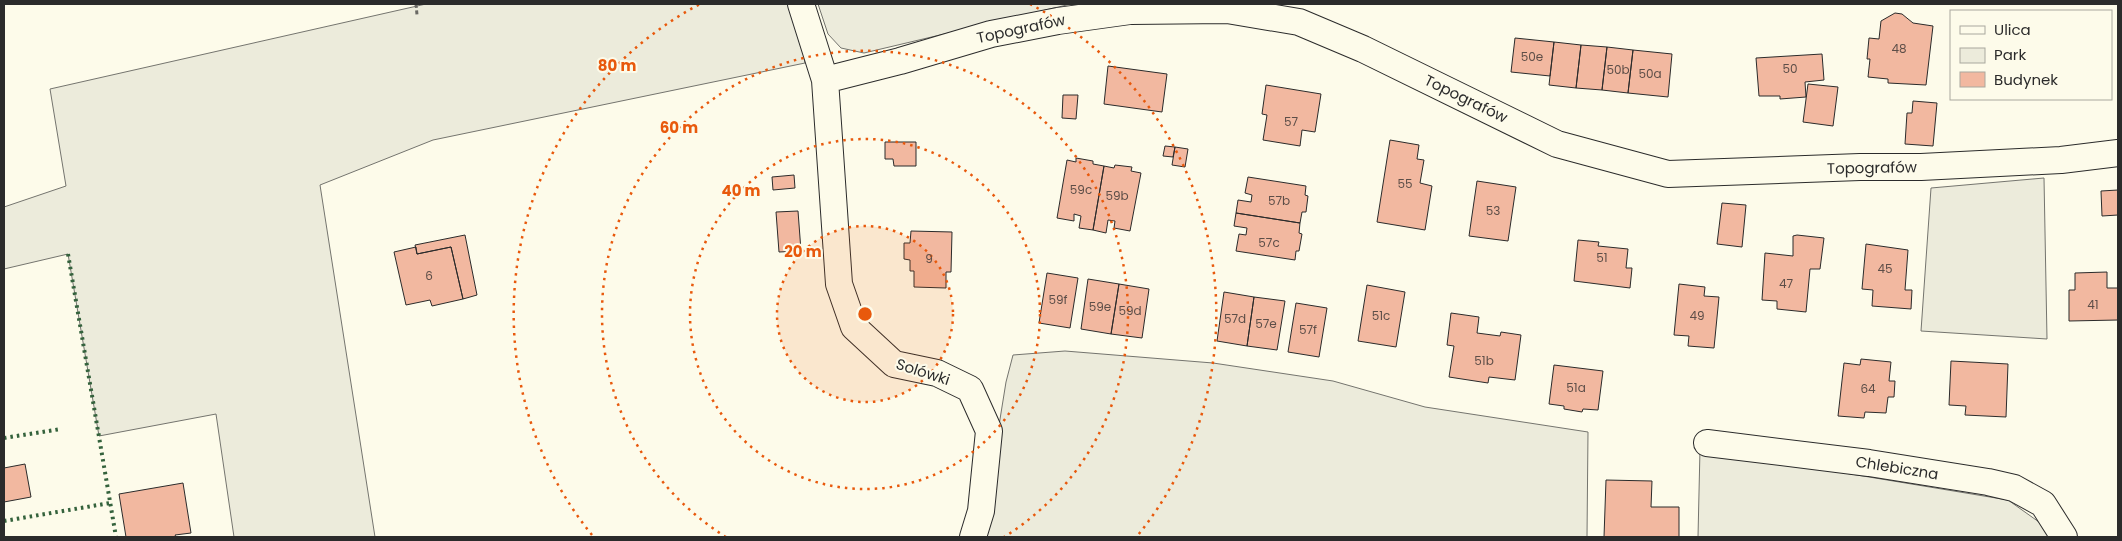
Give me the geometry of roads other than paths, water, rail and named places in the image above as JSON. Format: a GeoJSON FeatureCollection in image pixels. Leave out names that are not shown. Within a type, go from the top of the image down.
{"type":"FeatureCollection","features":[{"type":"Feature","properties":{"kind":"street","name":"Solówki"},"geometry":{"type":"LineString","coordinates":[[801,4],[825,80],[839,284],[854,327],[894,364],[937,373],[970,389],[989,431],[981,511],[973,537]]}},
{"type":"Feature","properties":{"kind":"street","name":"Topografów"},"geometry":{"type":"LineString","coordinates":[[825,80],[900,62],[990,34],[1058,21],[1130,11],[1227,10],[1299,22],[1364,49],[1557,144],[1668,174],[2061,160],[2118,153]]}},
{"type":"Feature","properties":{"kind":"street","name":"Chlebiczna"},"geometry":{"type":"LineString","coordinates":[[1707,443],[1869,463],[2014,488],[2042,504],[2064,537]]}}]}
